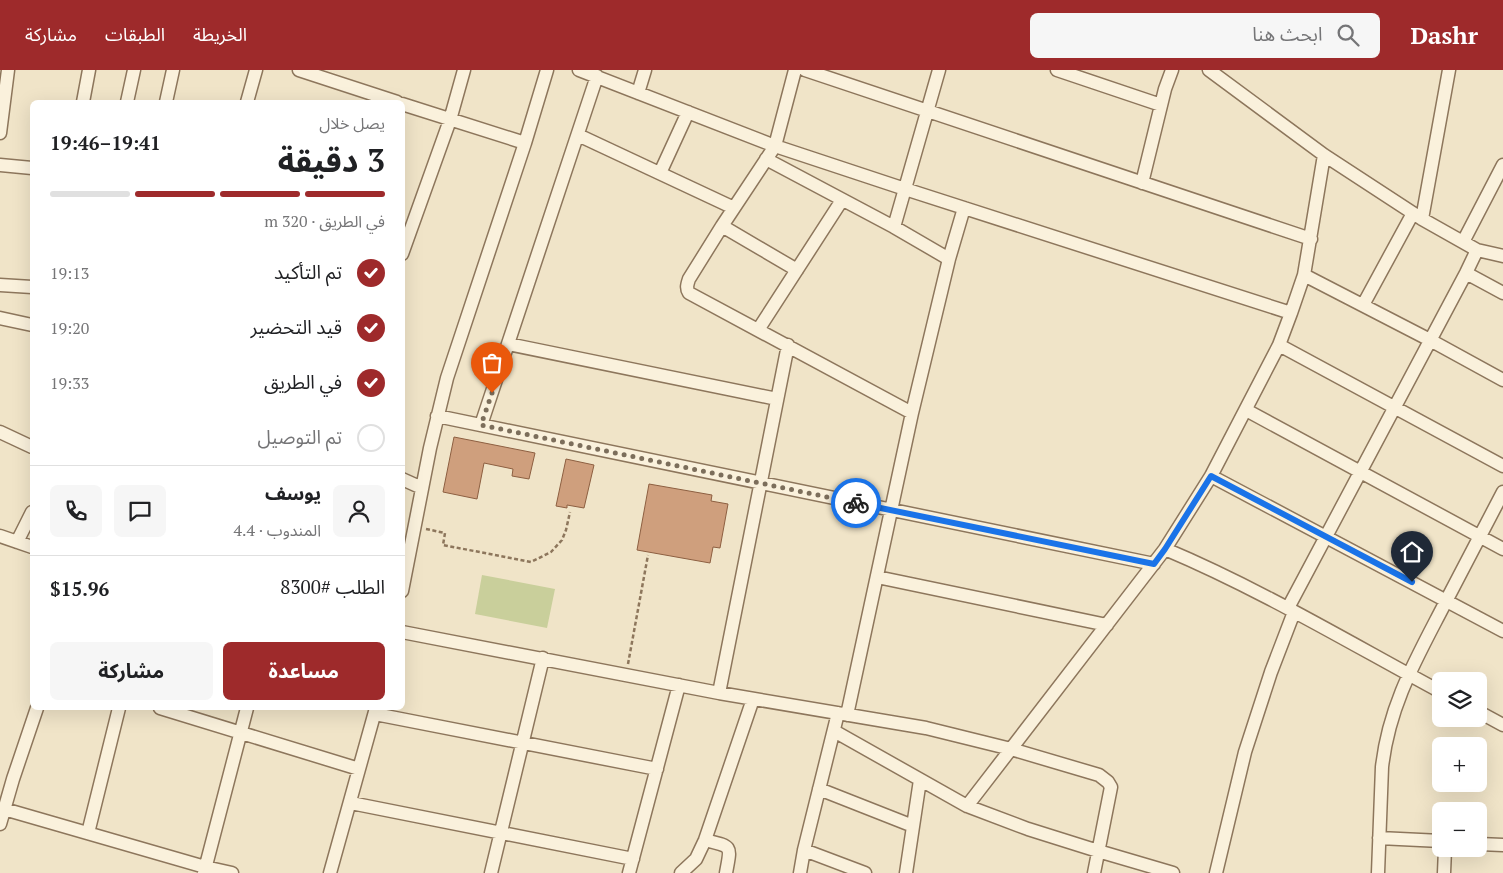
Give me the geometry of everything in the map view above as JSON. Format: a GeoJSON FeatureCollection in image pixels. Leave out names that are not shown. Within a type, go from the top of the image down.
{"type":"FeatureCollection","features":[{"type":"Feature","properties":{"kind":"street"},"geometry":{"type":"LineString","coordinates":[[0,133],[5,70]]}},
{"type":"Feature","properties":{"kind":"street"},"geometry":{"type":"LineString","coordinates":[[83,100],[89,70]]}},
{"type":"Feature","properties":{"kind":"street"},"geometry":{"type":"LineString","coordinates":[[126,100],[134,70]]}},
{"type":"Feature","properties":{"kind":"street"},"geometry":{"type":"LineString","coordinates":[[166,100],[173,70]]}},
{"type":"Feature","properties":{"kind":"street"},"geometry":{"type":"LineString","coordinates":[[248,100],[256,70]]}},
{"type":"Feature","properties":{"kind":"street"},"geometry":{"type":"LineString","coordinates":[[299,70],[391,100]]}},
{"type":"Feature","properties":{"kind":"street"},"geometry":{"type":"LineString","coordinates":[[405,246],[450,120],[464,70]]}},
{"type":"Feature","properties":{"kind":"street"},"geometry":{"type":"LineString","coordinates":[[405,576],[437,416],[454,356],[525,143],[547,70]]}},
{"type":"Feature","properties":{"kind":"street"},"geometry":{"type":"LineString","coordinates":[[579,70],[775,146],[1291,313]]}},
{"type":"Feature","properties":{"kind":"street"},"geometry":{"type":"LineString","coordinates":[[638,93],[645,70]]}},
{"type":"Feature","properties":{"kind":"street"},"geometry":{"type":"LineString","coordinates":[[795,70],[775,146],[689,279],[687,289],[690,293],[912,413]]}},
{"type":"Feature","properties":{"kind":"street"},"geometry":{"type":"LineString","coordinates":[[805,70],[1311,239]]}},
{"type":"Feature","properties":{"kind":"street"},"geometry":{"type":"LineString","coordinates":[[894,227],[939,70]]}},
{"type":"Feature","properties":{"kind":"street"},"geometry":{"type":"LineString","coordinates":[[1056,70],[1161,105]]}},
{"type":"Feature","properties":{"kind":"street"},"geometry":{"type":"LineString","coordinates":[[1142,183],[1161,105],[1172,70]]}},
{"type":"Feature","properties":{"kind":"street"},"geometry":{"type":"LineString","coordinates":[[1209,70],[1324,155],[1417,216],[1477,250],[1503,256]]}},
{"type":"Feature","properties":{"kind":"street"},"geometry":{"type":"LineString","coordinates":[[1363,306],[1417,216],[1449,70]]}},
{"type":"Feature","properties":{"kind":"street"},"geometry":{"type":"LineString","coordinates":[[481,425],[597,76]]}},
{"type":"Feature","properties":{"kind":"street"},"geometry":{"type":"LineString","coordinates":[[405,105],[525,143]]}},
{"type":"Feature","properties":{"kind":"street"},"geometry":{"type":"LineString","coordinates":[[660,173],[688,112]]}},
{"type":"Feature","properties":{"kind":"street"},"geometry":{"type":"LineString","coordinates":[[578,135],[734,208]]}},
{"type":"Feature","properties":{"kind":"street"},"geometry":{"type":"LineString","coordinates":[[967,806],[1154,564],[1211,476],[1279,345],[1291,313],[1304,275],[1324,155]]}},
{"type":"Feature","properties":{"kind":"street"},"geometry":{"type":"LineString","coordinates":[[766,159],[894,227],[949,259]]}},
{"type":"Feature","properties":{"kind":"street"},"geometry":{"type":"LineString","coordinates":[[0,165],[30,168]]}},
{"type":"Feature","properties":{"kind":"street"},"geometry":{"type":"LineString","coordinates":[[1463,242],[1503,165]]}},
{"type":"Feature","properties":{"kind":"street"},"geometry":{"type":"LineString","coordinates":[[758,330],[842,200]]}},
{"type":"Feature","properties":{"kind":"street"},"geometry":{"type":"LineString","coordinates":[[800,873],[834,731],[843,714],[877,577],[912,413],[949,259],[964,208]]}},
{"type":"Feature","properties":{"kind":"street"},"geometry":{"type":"LineString","coordinates":[[722,226],[797,270]]}},
{"type":"Feature","properties":{"kind":"street"},"geometry":{"type":"LineString","coordinates":[[1216,873],[1245,752],[1291,610],[1326,536],[1477,250]]}},
{"type":"Feature","properties":{"kind":"street"},"geometry":{"type":"LineString","coordinates":[[1466,273],[1503,293]]}},
{"type":"Feature","properties":{"kind":"street"},"geometry":{"type":"LineString","coordinates":[[1304,275],[1503,380]]}},
{"type":"Feature","properties":{"kind":"street"},"geometry":{"type":"LineString","coordinates":[[0,285],[30,287]]}},
{"type":"Feature","properties":{"kind":"street"},"geometry":{"type":"LineString","coordinates":[[0,318],[30,325]]}},
{"type":"Feature","properties":{"kind":"street"},"geometry":{"type":"LineString","coordinates":[[508,344],[777,399]]}},
{"type":"Feature","properties":{"kind":"street"},"geometry":{"type":"LineString","coordinates":[[719,693],[788,345]]}},
{"type":"Feature","properties":{"kind":"street"},"geometry":{"type":"LineString","coordinates":[[1279,345],[1503,466]]}},
{"type":"Feature","properties":{"kind":"street"},"geometry":{"type":"LineString","coordinates":[[1246,410],[1503,549]]}},
{"type":"Feature","properties":{"kind":"street"},"geometry":{"type":"LineString","coordinates":[[437,416],[1154,564]]}},
{"type":"Feature","properties":{"kind":"street"},"geometry":{"type":"LineString","coordinates":[[0,432],[30,446]]}},
{"type":"Feature","properties":{"kind":"street"},"geometry":{"type":"LineString","coordinates":[[1211,476],[1503,630]]}},
{"type":"Feature","properties":{"kind":"street"},"geometry":{"type":"LineString","coordinates":[[405,480],[422,488]]}},
{"type":"Feature","properties":{"kind":"street"},"geometry":{"type":"LineString","coordinates":[[1378,873],[1384,750],[1391,720],[1408,674],[1503,492]]}},
{"type":"Feature","properties":{"kind":"street"},"geometry":{"type":"LineString","coordinates":[[17,542],[30,516]]}},
{"type":"Feature","properties":{"kind":"street"},"geometry":{"type":"LineString","coordinates":[[0,536],[30,546]]}},
{"type":"Feature","properties":{"kind":"street"},"geometry":{"type":"LineString","coordinates":[[1165,549],[1291,610],[1432,687]]}},
{"type":"Feature","properties":{"kind":"street"},"geometry":{"type":"LineString","coordinates":[[877,577],[1107,624]]}},
{"type":"Feature","properties":{"kind":"street"},"geometry":{"type":"LineString","coordinates":[[405,633],[719,693],[926,728],[1011,749],[1098,775],[1108,782],[1111,787],[1094,873]]}},
{"type":"Feature","properties":{"kind":"street"},"geometry":{"type":"LineString","coordinates":[[491,873],[543,658]]}},
{"type":"Feature","properties":{"kind":"street"},"geometry":{"type":"LineString","coordinates":[[629,873],[679,685]]}},
{"type":"Feature","properties":{"kind":"street"},"geometry":{"type":"LineString","coordinates":[[681,873],[696,859],[705,840],[753,699]]}},
{"type":"Feature","properties":{"kind":"street"},"geometry":{"type":"LineString","coordinates":[[0,824],[36,710]]}},
{"type":"Feature","properties":{"kind":"street"},"geometry":{"type":"LineString","coordinates":[[88,833],[119,710]]}},
{"type":"Feature","properties":{"kind":"street"},"geometry":{"type":"LineString","coordinates":[[167,710],[359,769]]}},
{"type":"Feature","properties":{"kind":"street"},"geometry":{"type":"LineString","coordinates":[[205,870],[246,710]]}},
{"type":"Feature","properties":{"kind":"street"},"geometry":{"type":"LineString","coordinates":[[330,873],[376,711],[522,743],[656,769]]}},
{"type":"Feature","properties":{"kind":"street"},"geometry":{"type":"LineString","coordinates":[[1487,716],[1503,725]]}},
{"type":"Feature","properties":{"kind":"street"},"geometry":{"type":"LineString","coordinates":[[834,731],[967,806],[1028,829],[1173,873]]}},
{"type":"Feature","properties":{"kind":"street"},"geometry":{"type":"LineString","coordinates":[[906,873],[920,780]]}},
{"type":"Feature","properties":{"kind":"street"},"geometry":{"type":"LineString","coordinates":[[819,789],[913,826]]}},
{"type":"Feature","properties":{"kind":"street"},"geometry":{"type":"LineString","coordinates":[[351,803],[633,858]]}},
{"type":"Feature","properties":{"kind":"street"},"geometry":{"type":"LineString","coordinates":[[4,809],[205,870],[232,873]]}},
{"type":"Feature","properties":{"kind":"street"},"geometry":{"type":"LineString","coordinates":[[1379,838],[1432,841]]}},
{"type":"Feature","properties":{"kind":"street"},"geometry":{"type":"LineString","coordinates":[[705,840],[726,845],[728,848],[726,873]]}},
{"type":"Feature","properties":{"kind":"street"},"geometry":{"type":"LineString","coordinates":[[1487,844],[1503,845]]}},
{"type":"Feature","properties":{"kind":"street"},"geometry":{"type":"LineString","coordinates":[[804,850],[865,873]]}},
{"type":"Feature","properties":{"kind":"street"},"geometry":{"type":"LineString","coordinates":[[1444,873],[1445,857]]}},
{"type":"Feature","properties":{"kind":"path"},"geometry":{"type":"LineString","coordinates":[[415,527],[445,533],[443,545],[531,562],[551,552],[562,540],[570,512]]}},
{"type":"Feature","properties":{"kind":"path"},"geometry":{"type":"LineString","coordinates":[[626,675],[648,555]]}},
{"type":"Feature","properties":{"kind":"green space"},"geometry":{"type":"Polygon","coordinates":[[[482,575],[555,589],[547,628],[475,614],[482,575]]]}},
{"type":"Feature","properties":{"kind":"building"},"geometry":{"type":"Polygon","coordinates":[[[454,437],[535,453],[529,479],[512,476],[513,469],[484,463],[477,499],[443,492],[454,437]]]}},
{"type":"Feature","properties":{"kind":"building"},"geometry":{"type":"Polygon","coordinates":[[[566,459],[594,465],[584,508],[567,505],[567,508],[556,506],[566,459]]]}},
{"type":"Feature","properties":{"kind":"building"},"geometry":{"type":"Polygon","coordinates":[[[649,484],[712,495],[711,501],[728,504],[720,548],[713,547],[710,563],[637,550],[649,484]]]}},
{"type":"Feature","properties":{"kind":"way so far"},"geometry":{"type":"LineString","coordinates":[[492,393],[481,425],[856,503]]}},
{"type":"Feature","properties":{"kind":"route"},"geometry":{"type":"LineString","coordinates":[[856,503],[1154,564],[1211,476],[1412,582]]}}]}
